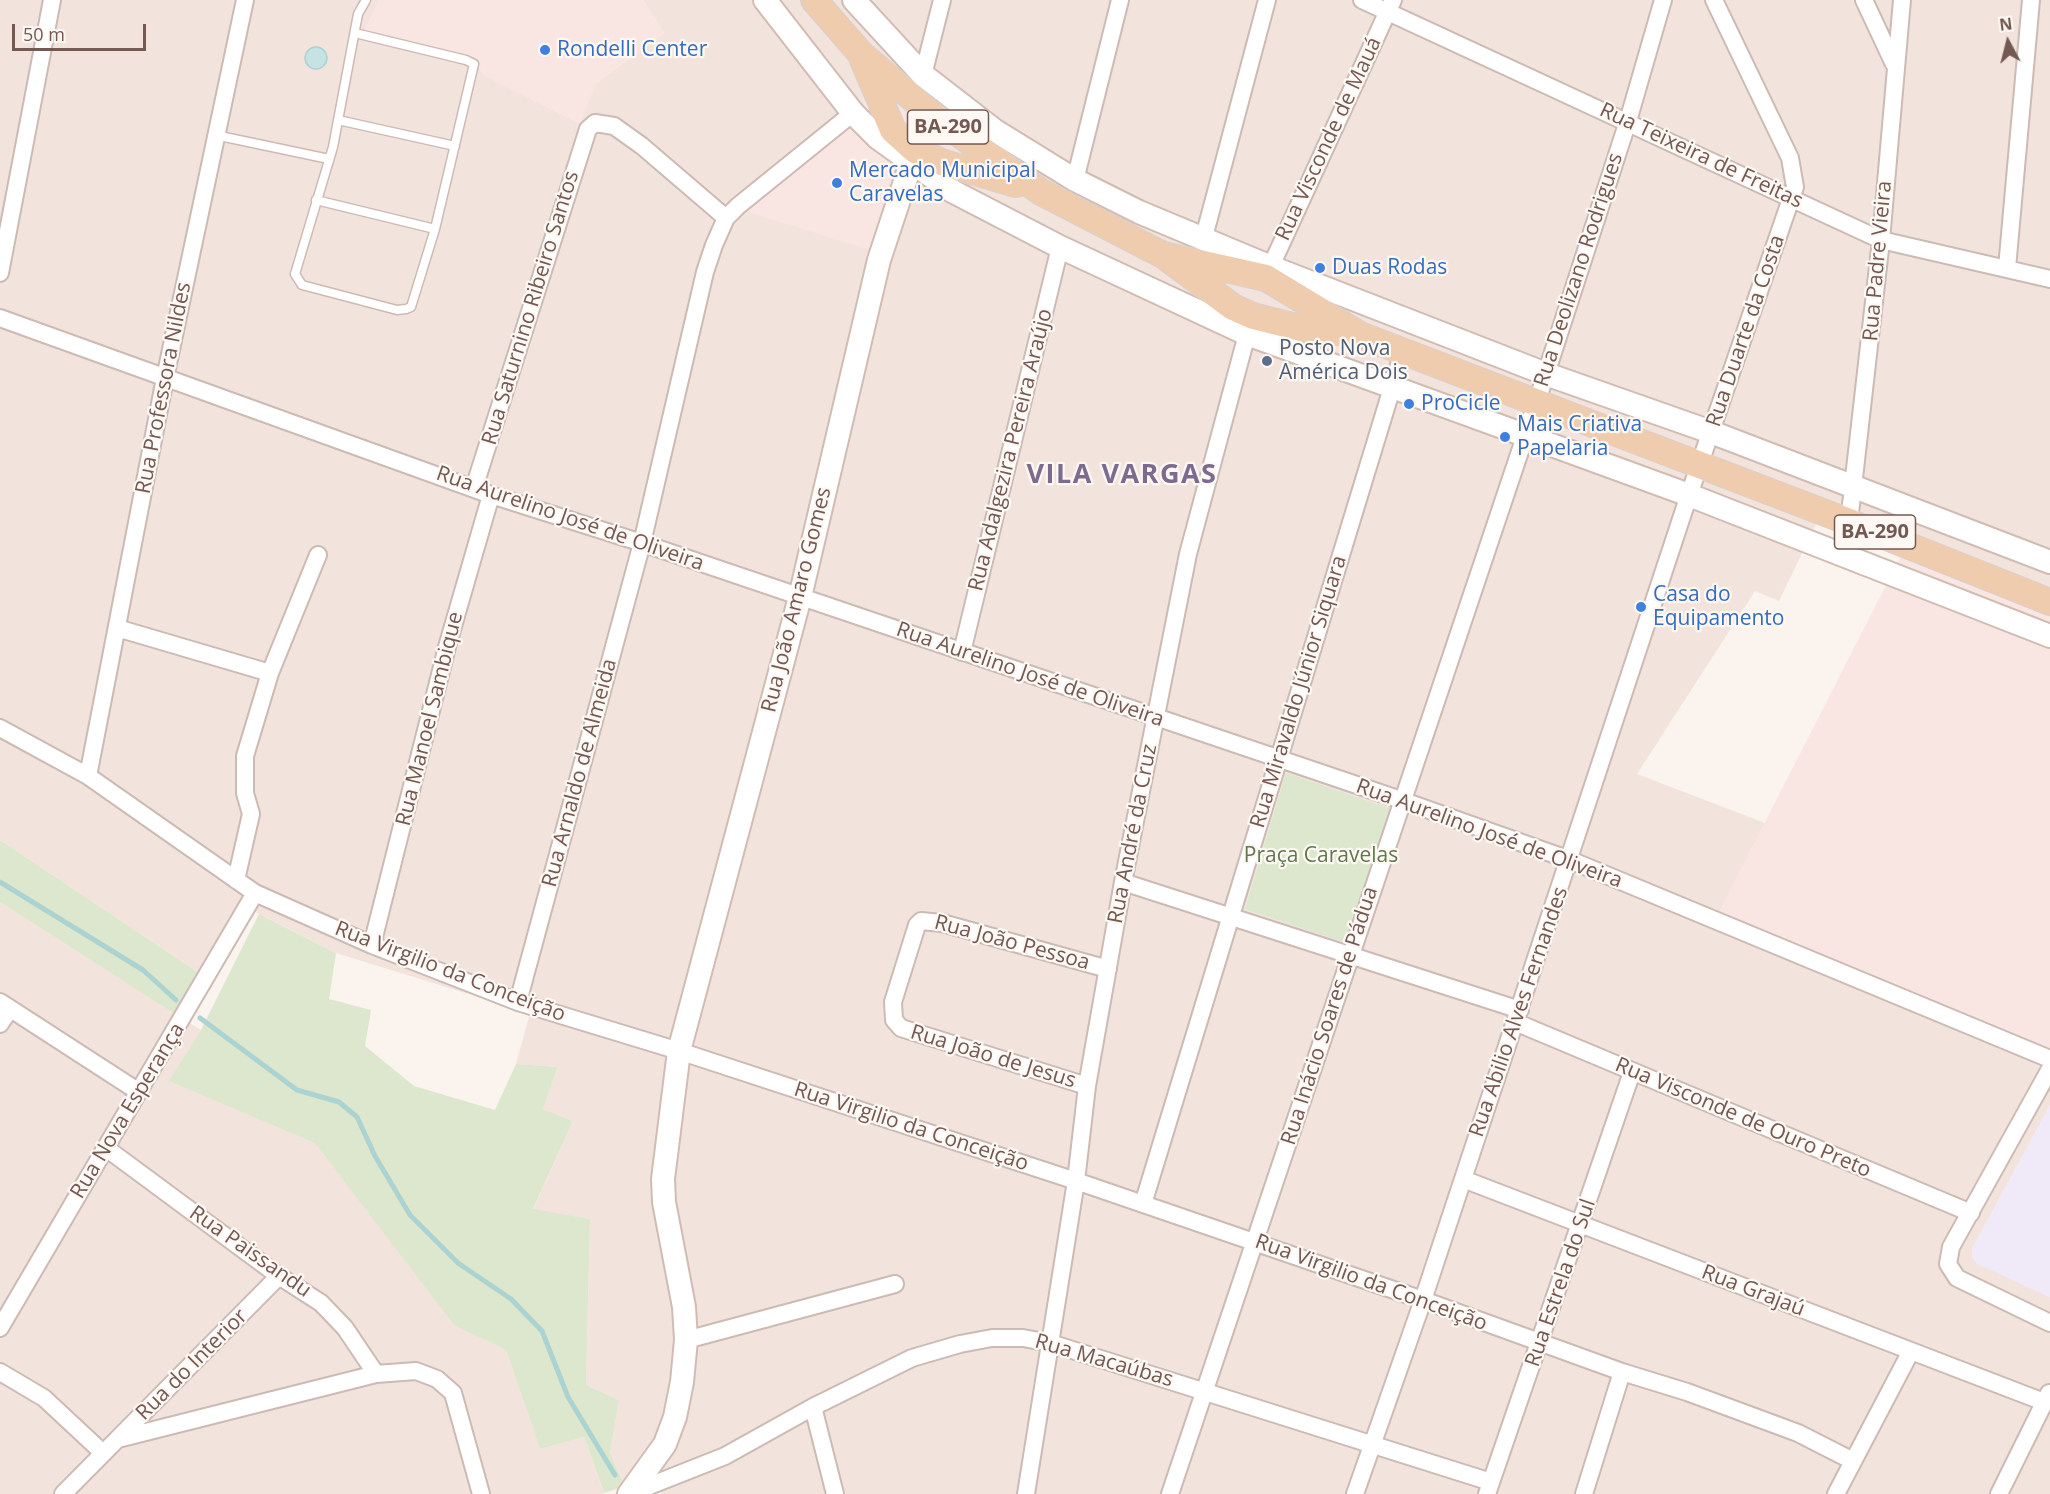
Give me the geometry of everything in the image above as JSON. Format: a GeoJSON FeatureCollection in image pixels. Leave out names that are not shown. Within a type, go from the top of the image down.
{"type":"FeatureCollection","features":[{"type":"Feature","properties":{"kind":"main road","name":"BA-290"},"geometry":{"type":"LineString","coordinates":[[814,0],[861,54],[915,100],[961,136],[1041,192],[1163,255],[1259,324],[1360,335]]}},
{"type":"Feature","properties":{"kind":"main road"},"geometry":{"type":"LineString","coordinates":[[861,54],[893,130],[913,157],[944,162],[1041,192]]}},
{"type":"Feature","properties":{"kind":"main road"},"geometry":{"type":"LineString","coordinates":[[893,130],[896,116],[901,108],[915,100]]}},
{"type":"Feature","properties":{"kind":"main road"},"geometry":{"type":"LineString","coordinates":[[944,162],[954,153],[961,136]]}},
{"type":"Feature","properties":{"kind":"main road","name":"BA-290"},"geometry":{"type":"LineString","coordinates":[[1163,255],[1266,277],[1360,335],[1849,522],[2050,602]]}},
{"type":"Feature","properties":{"kind":"main road"},"geometry":{"type":"LineString","coordinates":[[1228,303],[1232,283],[1266,277],[1286,307],[1259,324]]}},
{"type":"Feature","properties":{"kind":"street"},"geometry":{"type":"LineString","coordinates":[[0,273],[52,0]]}},
{"type":"Feature","properties":{"kind":"street","name":"Rua Professora Nildes"},"geometry":{"type":"LineString","coordinates":[[88,776],[165,378],[244,0]]}},
{"type":"Feature","properties":{"kind":"street"},"geometry":{"type":"LineString","coordinates":[[765,0],[790,36],[853,113],[878,138],[913,157],[981,208],[1060,248],[1259,324],[1393,385],[2049,633]]}},
{"type":"Feature","properties":{"kind":"street"},"geometry":{"type":"LineString","coordinates":[[854,0],[923,75],[994,130],[1075,180],[1139,212],[1204,237],[1266,277],[1711,432],[2050,562]]}},
{"type":"Feature","properties":{"kind":"street"},"geometry":{"type":"LineString","coordinates":[[923,75],[942,0]]}},
{"type":"Feature","properties":{"kind":"street"},"geometry":{"type":"LineString","coordinates":[[1075,180],[1120,0]]}},
{"type":"Feature","properties":{"kind":"street"},"geometry":{"type":"LineString","coordinates":[[1204,237],[1267,0]]}},
{"type":"Feature","properties":{"kind":"street","name":"Rua Teixeira de Freitas"},"geometry":{"type":"LineString","coordinates":[[1362,0],[1390,6],[1628,122],[1881,240],[2050,279]]}},
{"type":"Feature","properties":{"kind":"street","name":"Rua Deolizano Rodrigues"},"geometry":{"type":"LineString","coordinates":[[1536,401],[1628,122],[1663,0]]}},
{"type":"Feature","properties":{"kind":"street","name":"Rua Duarte da Costa"},"geometry":{"type":"LineString","coordinates":[[1689,495],[1792,198],[1796,179],[1790,159],[1714,0]]}},
{"type":"Feature","properties":{"kind":"street"},"geometry":{"type":"LineString","coordinates":[[1864,0],[1894,65]]}},
{"type":"Feature","properties":{"kind":"street","name":"Rua Padre Vieira"},"geometry":{"type":"LineString","coordinates":[[1849,522],[1855,486],[1881,240],[1894,65],[1902,0]]}},
{"type":"Feature","properties":{"kind":"street"},"geometry":{"type":"LineString","coordinates":[[2007,268],[2031,0]]}},
{"type":"Feature","properties":{"kind":"street","name":"Rua Visconde de Mauá"},"geometry":{"type":"LineString","coordinates":[[1266,277],[1390,6]]}},
{"type":"Feature","properties":{"kind":"street"},"geometry":{"type":"LineString","coordinates":[[726,218],[853,113]]}},
{"type":"Feature","properties":{"kind":"street","name":"Rua Saturnino Ribeiro Santos"},"geometry":{"type":"LineString","coordinates":[[474,488],[588,129],[595,123],[614,126],[642,146],[726,218]]}},
{"type":"Feature","properties":{"kind":"street","name":"Rua João Amaro Gomes"},"geometry":{"type":"LineString","coordinates":[[628,1494],[647,1473],[665,1444],[675,1416],[682,1382],[686,1340],[684,1307],[664,1202],[663,1179],[679,1051],[800,597],[879,260],[913,157]]}},
{"type":"Feature","properties":{"kind":"street","name":"Rua Arnaldo de Almeida"},"geometry":{"type":"LineString","coordinates":[[518,1002],[642,543],[705,272],[726,218]]}},
{"type":"Feature","properties":{"kind":"street","name":"Rua Adalgezira Pereira Araújo"},"geometry":{"type":"LineString","coordinates":[[962,652],[1060,248]]}},
{"type":"Feature","properties":{"kind":"street","name":"Rua Aurelino José de Oliveira"},"geometry":{"type":"LineString","coordinates":[[0,318],[491,495],[642,543],[1401,800],[1570,860],[2050,1059]]}},
{"type":"Feature","properties":{"kind":"street","name":"Rua André da Cruz"},"geometry":{"type":"LineString","coordinates":[[1026,1494],[1076,1181],[1087,1086],[1123,882],[1188,554],[1259,324]]}},
{"type":"Feature","properties":{"kind":"street","name":"Rua Miravaldo Júnior Siquara"},"geometry":{"type":"LineString","coordinates":[[1143,1204],[1403,352]]}},
{"type":"Feature","properties":{"kind":"street","name":"Rua Inácio Soares de Pádua"},"geometry":{"type":"LineString","coordinates":[[1170,1494],[1536,401]]}},
{"type":"Feature","properties":{"kind":"street","name":"Rua Manoel Sambique"},"geometry":{"type":"LineString","coordinates":[[372,945],[447,647],[491,495]]}},
{"type":"Feature","properties":{"kind":"street","name":"Rua Abilio Alves Fernandes"},"geometry":{"type":"LineString","coordinates":[[1355,1494],[1518,1016],[1689,495]]}},
{"type":"Feature","properties":{"kind":"street"},"geometry":{"type":"LineString","coordinates":[[236,880],[251,814],[243,774],[245,756],[270,673],[318,555]]}},
{"type":"Feature","properties":{"kind":"street"},"geometry":{"type":"LineString","coordinates":[[117,628],[270,673]]}},
{"type":"Feature","properties":{"kind":"street","name":"Rua Virgilio da Conceição"},"geometry":{"type":"LineString","coordinates":[[0,728],[88,776],[255,893],[372,945],[518,1002],[679,1051],[1076,1181],[1423,1300],[1540,1344],[1765,1419],[1853,1461]]}},
{"type":"Feature","properties":{"kind":"street","name":"Rua Visconde de Ouro Preto"},"geometry":{"type":"LineString","coordinates":[[1123,882],[1351,955],[1518,1016],[1632,1072],[1971,1213]]}},
{"type":"Feature","properties":{"kind":"street","name":"Rua Nova Esperança"},"geometry":{"type":"LineString","coordinates":[[0,1328],[255,893]]}},
{"type":"Feature","properties":{"kind":"street","name":"Rua João Pessoa"},"geometry":{"type":"LineString","coordinates":[[917,925],[921,921],[935,921],[1108,969]]}},
{"type":"Feature","properties":{"kind":"street","name":"Rua João de Jesus"},"geometry":{"type":"LineString","coordinates":[[917,925],[893,1002],[894,1020],[901,1028],[1087,1086]]}},
{"type":"Feature","properties":{"kind":"street"},"geometry":{"type":"LineString","coordinates":[[0,1024],[5,1006],[139,1092]]}},
{"type":"Feature","properties":{"kind":"street"},"geometry":{"type":"LineString","coordinates":[[2050,1069],[1952,1247],[1948,1264],[1952,1274],[2050,1323]]}},
{"type":"Feature","properties":{"kind":"street","name":"Rua Estrela do Sul"},"geometry":{"type":"LineString","coordinates":[[1489,1488],[1632,1072]]}},
{"type":"Feature","properties":{"kind":"street","name":"Rua Paissandu"},"geometry":{"type":"LineString","coordinates":[[106,1148],[279,1276],[307,1292],[333,1314],[363,1351],[376,1374]]}},
{"type":"Feature","properties":{"kind":"street","name":"Rua Grajaú"},"geometry":{"type":"LineString","coordinates":[[1463,1179],[1911,1351],[2047,1397]]}},
{"type":"Feature","properties":{"kind":"street","name":"Rua do Interior"},"geometry":{"type":"LineString","coordinates":[[63,1494],[279,1276]]}},
{"type":"Feature","properties":{"kind":"street"},"geometry":{"type":"LineString","coordinates":[[686,1340],[895,1284]]}},
{"type":"Feature","properties":{"kind":"street","name":"Rua Macaúbas"},"geometry":{"type":"LineString","coordinates":[[628,1494],[724,1456],[813,1407],[912,1358],[960,1344],[992,1338],[1023,1338],[1050,1343],[1372,1445],[1489,1488]]}},
{"type":"Feature","properties":{"kind":"street"},"geometry":{"type":"LineString","coordinates":[[1836,1494],[1911,1351]]}},
{"type":"Feature","properties":{"kind":"street"},"geometry":{"type":"LineString","coordinates":[[118,1439],[376,1374],[416,1371],[425,1373],[447,1386],[457,1401],[481,1494]]}},
{"type":"Feature","properties":{"kind":"street"},"geometry":{"type":"LineString","coordinates":[[0,1372],[44,1398],[103,1453]]}},
{"type":"Feature","properties":{"kind":"street"},"geometry":{"type":"LineString","coordinates":[[1584,1494],[1622,1372]]}},
{"type":"Feature","properties":{"kind":"street"},"geometry":{"type":"LineString","coordinates":[[1999,1494],[2047,1397]]}},
{"type":"Feature","properties":{"kind":"street"},"geometry":{"type":"LineString","coordinates":[[813,1407],[835,1494]]}},
{"type":"Feature","properties":{"kind":"lane"},"geometry":{"type":"LineString","coordinates":[[355,33],[466,60],[474,64],[435,228],[411,307],[397,310],[302,285],[295,274],[329,159],[358,14],[366,0]]}},
{"type":"Feature","properties":{"kind":"lane"},"geometry":{"type":"LineString","coordinates":[[338,120],[454,146]]}},
{"type":"Feature","properties":{"kind":"lane"},"geometry":{"type":"LineString","coordinates":[[214,135],[329,159]]}},
{"type":"Feature","properties":{"kind":"lane"},"geometry":{"type":"LineString","coordinates":[[316,200],[435,228]]}},
{"type":"Feature","properties":{"kind":"shaded area"},"geometry":{"type":"Polygon","coordinates":[[[0,0],[379,0],[365,31],[472,57],[485,76],[596,83],[664,33],[643,0],[2050,0],[2050,606],[1819,518],[1779,601],[1755,591],[1637,774],[1765,823],[1711,929],[2050,1069],[2050,1105],[1972,1249],[1972,1257],[1977,1263],[2050,1297],[2050,1494],[662,1494],[660,1491],[653,1494],[629,1494],[610,1453],[619,1400],[586,1385],[590,1219],[533,1210],[573,1121],[543,1109],[558,1067],[516,1064],[530,1013],[336,953],[240,904],[199,973],[0,840],[0,0]]]}},
{"type":"Feature","properties":{"kind":"shaded area","name":"Rondelli Center"},"geometry":{"type":"Polygon","coordinates":[[[379,0],[643,0],[664,33],[596,83],[580,124],[485,76],[472,57],[365,31],[379,0]]]}},
{"type":"Feature","properties":{"kind":"shaded area"},"geometry":{"type":"Polygon","coordinates":[[[882,87],[934,144],[874,251],[745,211],[882,87]]]}},
{"type":"Feature","properties":{"kind":"shaded area"},"geometry":{"type":"Polygon","coordinates":[[[1904,550],[2050,606],[2050,1068],[1711,928],[1904,550]]]}},
{"type":"Feature","properties":{"kind":"shaded area"},"geometry":{"type":"Polygon","coordinates":[[[0,902],[201,1030],[170,1081],[315,1142],[454,1324],[506,1350],[540,1449],[584,1437],[604,1494],[0,1494],[0,902]]]}},
{"type":"Feature","properties":{"kind":"shaded area"},"geometry":{"type":"Polygon","coordinates":[[[2050,1105],[2050,1297],[1976,1263],[1972,1257],[1972,1249],[2050,1105]]]}},
{"type":"Feature","properties":{"kind":"green space","name":"Praça Caravelas"},"geometry":{"type":"Polygon","coordinates":[[[1286,773],[1397,811],[1353,945],[1245,909],[1286,773]]]}},
{"type":"Feature","properties":{"kind":"green space"},"geometry":{"type":"Polygon","coordinates":[[[0,840],[199,973],[175,1014],[0,902],[0,840]]]}},
{"type":"Feature","properties":{"kind":"green space"},"geometry":{"type":"Polygon","coordinates":[[[259,914],[336,953],[329,999],[371,1010],[365,1046],[414,1086],[495,1110],[516,1064],[558,1067],[543,1109],[573,1121],[533,1209],[590,1219],[586,1385],[619,1400],[610,1453],[625,1486],[604,1493],[584,1437],[540,1449],[506,1350],[454,1325],[315,1143],[169,1081],[201,1030],[259,914]]]}},
{"type":"Feature","properties":{"kind":"water"},"geometry":{"type":"Polygon","coordinates":[[[312,47],[320,47],[327,54],[327,62],[320,69],[312,69],[305,62],[305,54],[312,47]]]}},
{"type":"Feature","properties":{"kind":"waterway"},"geometry":{"type":"LineString","coordinates":[[0,882],[143,970],[176,1000]]}},
{"type":"Feature","properties":{"kind":"waterway"},"geometry":{"type":"LineString","coordinates":[[200,1018],[297,1090],[339,1102],[357,1117],[375,1156],[410,1215],[458,1263],[511,1299],[542,1331],[568,1397],[615,1475]]}},
{"type":"Feature","properties":{"kind":"place","name":"Rondelli Center"},"geometry":{"type":"Point","coordinates":[545,50]}},
{"type":"Feature","properties":{"kind":"place","name":"Mercado Municipal Caravelas"},"geometry":{"type":"Point","coordinates":[837,183]}},
{"type":"Feature","properties":{"kind":"place","name":"Duas Rodas"},"geometry":{"type":"Point","coordinates":[1320,268]}},
{"type":"Feature","properties":{"kind":"place","name":"Posto Nova América Dois"},"geometry":{"type":"Point","coordinates":[1267,361]}},
{"type":"Feature","properties":{"kind":"place","name":"ProCicle"},"geometry":{"type":"Point","coordinates":[1409,404]}},
{"type":"Feature","properties":{"kind":"place","name":"Mais Criativa Papelaria"},"geometry":{"type":"Point","coordinates":[1505,437]}},
{"type":"Feature","properties":{"kind":"place","name":"Casa do Equipamento"},"geometry":{"type":"Point","coordinates":[1641,607]}},
{"type":"Feature","properties":{"kind":"district","name":"VILA VARGAS"},"geometry":{"type":"Point","coordinates":[1122,475]}}]}
